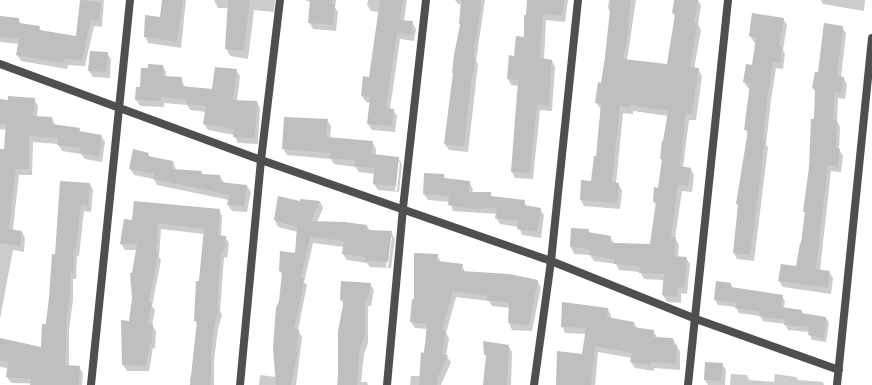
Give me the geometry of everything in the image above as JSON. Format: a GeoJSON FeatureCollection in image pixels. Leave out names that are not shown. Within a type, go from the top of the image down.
{"type":"FeatureCollection","features":[{"type":"Feature","properties":{"kind":"street"},"geometry":{"type":"LineString","coordinates":[[91,385],[130,0]]}},
{"type":"Feature","properties":{"kind":"street"},"geometry":{"type":"LineString","coordinates":[[240,385],[261,160],[280,0]]}},
{"type":"Feature","properties":{"kind":"street"},"geometry":{"type":"LineString","coordinates":[[387,385],[403,208],[426,0]]}},
{"type":"Feature","properties":{"kind":"street"},"geometry":{"type":"LineString","coordinates":[[534,385],[551,261],[578,0]]}},
{"type":"Feature","properties":{"kind":"street"},"geometry":{"type":"LineString","coordinates":[[688,385],[728,0]]}},
{"type":"Feature","properties":{"kind":"street"},"geometry":{"type":"LineString","coordinates":[[837,385],[872,38]]}},
{"type":"Feature","properties":{"kind":"street"},"geometry":{"type":"LineString","coordinates":[[0,64],[261,160],[403,208],[551,261],[696,318],[839,370]]}},
{"type":"Feature","properties":{"kind":"building"},"geometry":{"type":"Polygon","coordinates":[[[80,0],[101,2],[99,21],[91,20],[82,60],[65,59],[64,63],[16,55],[19,39],[0,37],[0,16],[19,18],[19,23],[40,26],[39,30],[76,36],[80,0]]]}},
{"type":"Feature","properties":{"kind":"building"},"geometry":{"type":"Polygon","coordinates":[[[162,0],[183,0],[177,42],[144,37],[145,15],[160,17],[162,0]]]}},
{"type":"Feature","properties":{"kind":"building"},"geometry":{"type":"Polygon","coordinates":[[[228,0],[250,0],[244,51],[225,49],[228,0]]]}},
{"type":"Feature","properties":{"kind":"building"},"geometry":{"type":"Polygon","coordinates":[[[310,0],[332,0],[331,4],[335,4],[333,25],[308,23],[310,0]]]}},
{"type":"Feature","properties":{"kind":"building"},"geometry":{"type":"Polygon","coordinates":[[[380,0],[403,0],[400,20],[413,21],[411,35],[397,33],[386,108],[394,109],[392,126],[367,124],[370,97],[361,96],[363,76],[369,77],[380,0]]]}},
{"type":"Feature","properties":{"kind":"building"},"geometry":{"type":"Polygon","coordinates":[[[461,0],[481,0],[473,57],[475,57],[464,146],[444,144],[454,55],[460,25],[461,0]]]}},
{"type":"Feature","properties":{"kind":"building"},"geometry":{"type":"Polygon","coordinates":[[[527,0],[564,0],[562,16],[543,14],[540,58],[552,60],[549,106],[537,104],[530,173],[511,172],[518,80],[507,79],[509,55],[514,56],[516,36],[524,37],[524,15],[526,15],[527,0]]]}},
{"type":"Feature","properties":{"kind":"building"},"geometry":{"type":"Polygon","coordinates":[[[611,0],[631,0],[627,39],[623,59],[667,64],[675,14],[672,13],[674,0],[698,0],[694,22],[698,22],[690,67],[699,68],[692,114],[686,113],[680,166],[691,168],[688,186],[678,185],[671,237],[676,237],[674,256],[687,257],[684,288],[678,287],[677,297],[662,295],[664,274],[639,273],[640,266],[614,264],[614,259],[589,255],[590,249],[570,247],[571,228],[589,229],[588,232],[611,236],[610,243],[650,244],[656,202],[653,202],[654,187],[658,188],[662,159],[660,159],[662,141],[668,111],[630,105],[629,108],[620,106],[612,182],[619,183],[617,203],[580,200],[581,180],[591,181],[594,156],[596,156],[601,104],[595,103],[598,82],[601,83],[611,0]]]}},
{"type":"Feature","properties":{"kind":"building"},"geometry":{"type":"Polygon","coordinates":[[[752,13],[784,18],[779,46],[782,46],[780,63],[773,62],[768,93],[762,167],[750,255],[733,253],[738,205],[736,204],[748,130],[744,130],[750,83],[743,82],[746,64],[752,65],[756,37],[749,36],[752,13]]]}},
{"type":"Feature","properties":{"kind":"building"},"geometry":{"type":"Polygon","coordinates":[[[824,23],[843,26],[837,75],[844,77],[841,93],[835,92],[833,120],[837,120],[836,148],[840,149],[838,166],[828,165],[816,269],[830,271],[828,288],[778,281],[781,264],[796,266],[801,243],[805,212],[803,212],[809,167],[811,119],[814,119],[815,89],[812,88],[815,72],[818,72],[824,23]]]}},
{"type":"Feature","properties":{"kind":"building"},"geometry":{"type":"Polygon","coordinates":[[[90,51],[108,52],[107,72],[88,71],[90,51]]]}},
{"type":"Feature","properties":{"kind":"building"},"geometry":{"type":"Polygon","coordinates":[[[148,64],[163,65],[163,76],[182,77],[182,86],[212,89],[215,67],[237,69],[233,100],[257,101],[255,138],[233,137],[234,129],[203,124],[206,106],[186,104],[186,99],[161,97],[161,101],[135,100],[136,87],[140,87],[141,68],[148,68],[148,64]]]}},
{"type":"Feature","properties":{"kind":"building"},"geometry":{"type":"Polygon","coordinates":[[[8,96],[35,98],[33,116],[52,117],[52,124],[80,128],[79,131],[102,135],[99,156],[80,153],[81,148],[57,145],[58,138],[29,136],[29,169],[16,169],[9,229],[22,231],[20,246],[0,243],[0,149],[4,149],[6,124],[0,124],[0,99],[8,100],[8,96]]]}},
{"type":"Feature","properties":{"kind":"building"},"geometry":{"type":"Polygon","coordinates":[[[284,117],[328,119],[326,137],[373,141],[372,154],[399,157],[396,186],[373,184],[374,168],[354,166],[355,161],[329,158],[330,153],[282,149],[284,117]]]}},
{"type":"Feature","properties":{"kind":"building"},"geometry":{"type":"Polygon","coordinates":[[[133,149],[149,153],[148,156],[173,161],[172,169],[202,171],[201,174],[220,175],[220,182],[247,185],[244,206],[227,205],[229,195],[153,179],[154,174],[129,169],[133,149]]]}},
{"type":"Feature","properties":{"kind":"building"},"geometry":{"type":"Polygon","coordinates":[[[424,173],[444,174],[444,178],[470,181],[469,192],[491,192],[491,196],[525,200],[524,205],[541,208],[537,232],[517,229],[518,221],[495,218],[497,208],[472,209],[448,205],[449,196],[423,194],[424,173]]]}},
{"type":"Feature","properties":{"kind":"building"},"geometry":{"type":"Polygon","coordinates":[[[60,181],[90,183],[88,206],[81,205],[76,250],[74,250],[73,273],[70,273],[70,294],[66,325],[65,365],[80,366],[79,385],[30,385],[31,379],[6,377],[8,362],[0,361],[0,338],[41,347],[42,324],[46,324],[52,254],[55,254],[60,181]]]}},
{"type":"Feature","properties":{"kind":"building"},"geometry":{"type":"Polygon","coordinates":[[[278,196],[300,201],[300,199],[320,201],[311,221],[344,222],[367,225],[367,230],[392,231],[388,262],[365,261],[366,257],[342,254],[344,241],[310,237],[301,278],[304,278],[294,329],[299,329],[296,351],[298,351],[291,385],[276,385],[273,348],[276,308],[279,301],[282,272],[279,271],[280,251],[295,253],[297,227],[274,220],[278,196]]]}},
{"type":"Feature","properties":{"kind":"building"},"geometry":{"type":"Polygon","coordinates":[[[134,201],[220,209],[218,235],[226,236],[224,252],[221,252],[217,307],[219,308],[215,323],[211,353],[210,385],[190,385],[197,321],[194,321],[196,281],[199,281],[204,229],[158,223],[156,253],[158,253],[149,302],[152,303],[148,323],[153,324],[152,343],[150,343],[146,366],[122,365],[121,320],[129,321],[132,298],[130,273],[132,273],[137,244],[120,244],[124,219],[132,220],[134,201]]]}},
{"type":"Feature","properties":{"kind":"building"},"geometry":{"type":"Polygon","coordinates":[[[414,253],[438,254],[437,261],[463,264],[461,271],[509,274],[538,280],[529,325],[508,323],[509,303],[487,300],[487,296],[453,291],[442,330],[446,331],[442,354],[448,355],[438,377],[437,385],[419,385],[421,352],[424,353],[427,324],[410,322],[412,299],[414,299],[414,253]]]}},
{"type":"Feature","properties":{"kind":"building"},"geometry":{"type":"Polygon","coordinates":[[[341,281],[371,283],[368,299],[365,300],[365,336],[360,347],[357,385],[338,385],[338,331],[344,300],[340,300],[341,281]]]}},
{"type":"Feature","properties":{"kind":"building"},"geometry":{"type":"Polygon","coordinates":[[[716,281],[731,283],[731,287],[783,295],[781,307],[802,310],[801,313],[826,317],[824,338],[808,335],[809,327],[784,325],[785,320],[759,316],[759,312],[735,308],[736,303],[714,300],[716,281]]]}},
{"type":"Feature","properties":{"kind":"building"},"geometry":{"type":"Polygon","coordinates":[[[562,302],[608,308],[607,317],[634,322],[633,327],[654,330],[653,337],[673,338],[673,345],[677,345],[676,364],[651,362],[651,365],[630,362],[632,353],[595,346],[591,385],[556,385],[557,351],[582,354],[586,328],[561,327],[562,302]]]}},
{"type":"Feature","properties":{"kind":"building"},"geometry":{"type":"Polygon","coordinates":[[[483,341],[509,345],[507,385],[483,385],[486,355],[484,355],[483,341]]]}},
{"type":"Feature","properties":{"kind":"building"},"geometry":{"type":"Polygon","coordinates":[[[705,362],[723,363],[721,381],[704,380],[705,362]]]}}]}
